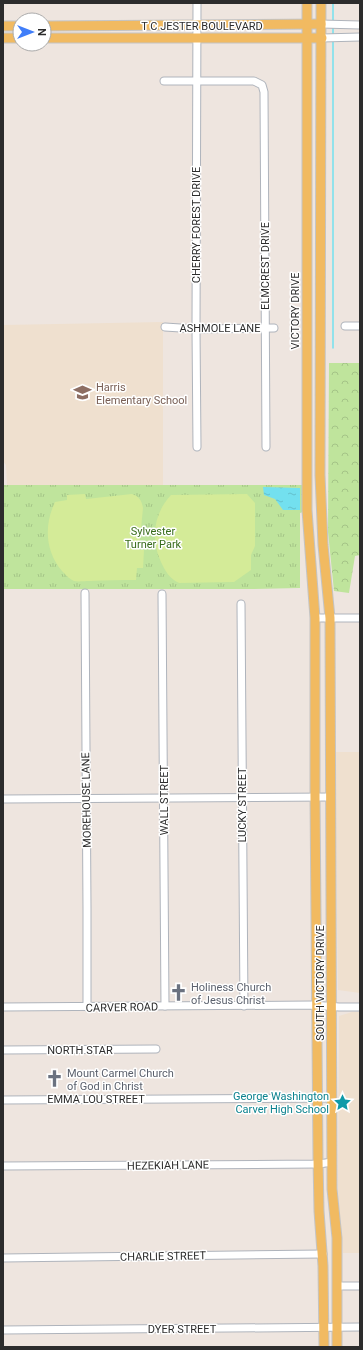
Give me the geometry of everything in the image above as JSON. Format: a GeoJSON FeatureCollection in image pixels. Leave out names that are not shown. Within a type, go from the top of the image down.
{"type":"FeatureCollection","features":[{"type":"Feature","properties":{"kind":"main road","name":"VICTORY DRIVE"},"geometry":{"type":"LineString","coordinates":[[307,3],[307,510],[308,544],[315,618]]}},
{"type":"Feature","properties":{"kind":"main road"},"geometry":{"type":"LineString","coordinates":[[321,3],[325,24],[325,38],[321,182],[320,475],[323,545],[330,618]]}},
{"type":"Feature","properties":{"kind":"main road","name":"T C JESTER BOULEVARD"},"geometry":{"type":"LineString","coordinates":[[52,26],[325,24]]}},
{"type":"Feature","properties":{"kind":"main road"},"geometry":{"type":"LineString","coordinates":[[86,25],[86,38]]}},
{"type":"Feature","properties":{"kind":"main road","name":"T C JESTER BOULEVARD"},"geometry":{"type":"LineString","coordinates":[[52,38],[325,38]]}},
{"type":"Feature","properties":{"kind":"main road"},"geometry":{"type":"LineString","coordinates":[[306,182],[321,182]]}},
{"type":"Feature","properties":{"kind":"main road"},"geometry":{"type":"LineString","coordinates":[[306,328],[320,328]]}},
{"type":"Feature","properties":{"kind":"main road"},"geometry":{"type":"LineString","coordinates":[[307,475],[320,475]]}},
{"type":"Feature","properties":{"kind":"main road","name":"SOUTH VICTORY DRIVE"},"geometry":{"type":"LineString","coordinates":[[315,618],[318,1164],[323,1254],[324,1347]]}},
{"type":"Feature","properties":{"kind":"main road","name":"SOUTH VICTORY DRIVE"},"geometry":{"type":"LineString","coordinates":[[330,618],[332,1189],[337,1238],[337,1347]]}},
{"type":"Feature","properties":{"kind":"main road"},"geometry":{"type":"LineString","coordinates":[[316,899],[331,899]]}},
{"type":"Feature","properties":{"kind":"main road"},"geometry":{"type":"LineString","coordinates":[[323,1266],[331,1283],[337,1286]]}},
{"type":"Feature","properties":{"kind":"street","name":"CHERRY FOREST DRIVE"},"geometry":{"type":"LineString","coordinates":[[197,3],[197,447]]}},
{"type":"Feature","properties":{"kind":"street","name":"T C JESTER BOULEVARD"},"geometry":{"type":"LineString","coordinates":[[325,24],[360,25]]}},
{"type":"Feature","properties":{"kind":"street","name":"T C JESTER BOULEVARD"},"geometry":{"type":"LineString","coordinates":[[325,38],[360,37]]}},
{"type":"Feature","properties":{"kind":"street"},"geometry":{"type":"LineString","coordinates":[[164,81],[197,81]]}},
{"type":"Feature","properties":{"kind":"street","name":"ELMCREST DRIVE"},"geometry":{"type":"LineString","coordinates":[[197,81],[254,81],[262,85],[264,92],[264,328],[266,447]]}},
{"type":"Feature","properties":{"kind":"street"},"geometry":{"type":"LineString","coordinates":[[345,326],[360,326]]}},
{"type":"Feature","properties":{"kind":"street","name":"ASHMOLE LANE"},"geometry":{"type":"LineString","coordinates":[[165,327],[196,329],[274,328]]}},
{"type":"Feature","properties":{"kind":"street","name":"MOREHOUSE LANE"},"geometry":{"type":"LineString","coordinates":[[85,592],[87,1007]]}},
{"type":"Feature","properties":{"kind":"street","name":"WALL STREET"},"geometry":{"type":"LineString","coordinates":[[162,594],[165,1006]]}},
{"type":"Feature","properties":{"kind":"street","name":"LUCKY STREET"},"geometry":{"type":"LineString","coordinates":[[241,604],[244,1006]]}},
{"type":"Feature","properties":{"kind":"street"},"geometry":{"type":"LineString","coordinates":[[315,618],[360,618]]}},
{"type":"Feature","properties":{"kind":"street"},"geometry":{"type":"LineString","coordinates":[[3,799],[330,797]]}},
{"type":"Feature","properties":{"kind":"street","name":"CARVER ROAD"},"geometry":{"type":"LineString","coordinates":[[3,1007],[317,1005],[332,1007],[360,1007]]}},
{"type":"Feature","properties":{"kind":"street","name":"NORTH STAR"},"geometry":{"type":"LineString","coordinates":[[3,1050],[156,1049]]}},
{"type":"Feature","properties":{"kind":"street","name":"EMMA LOU STREET"},"geometry":{"type":"LineString","coordinates":[[3,1100],[332,1098]]}},
{"type":"Feature","properties":{"kind":"street","name":"HEZEKIAH LANE"},"geometry":{"type":"LineString","coordinates":[[3,1166],[318,1164],[332,1162]]}},
{"type":"Feature","properties":{"kind":"street","name":"CHARLIE STREET"},"geometry":{"type":"LineString","coordinates":[[3,1258],[323,1254]]}},
{"type":"Feature","properties":{"kind":"street"},"geometry":{"type":"LineString","coordinates":[[337,1286],[360,1286]]}},
{"type":"Feature","properties":{"kind":"street","name":"DYER STREET"},"geometry":{"type":"LineString","coordinates":[[3,1330],[360,1327]]}},
{"type":"Feature","properties":{"kind":"shaded area","name":"Harris Elementary School"},"geometry":{"type":"Polygon","coordinates":[[[163,322],[163,485],[7,485],[6,465],[3,461],[3,325],[163,322]]]}},
{"type":"Feature","properties":{"kind":"shaded area"},"geometry":{"type":"Polygon","coordinates":[[[335,752],[360,752],[360,993],[338,990],[335,752]]]}},
{"type":"Feature","properties":{"kind":"shaded area"},"geometry":{"type":"Polygon","coordinates":[[[352,1012],[360,1012],[360,1253],[343,1253],[338,1193],[339,1016],[352,1012]]]}},
{"type":"Feature","properties":{"kind":"green space"},"geometry":{"type":"Polygon","coordinates":[[[329,363],[360,363],[360,555],[355,556],[349,593],[334,591],[328,532],[329,363]]]}},
{"type":"Feature","properties":{"kind":"green space","name":"Sylvester Turner Park"},"geometry":{"type":"Polygon","coordinates":[[[3,485],[303,485],[303,512],[300,513],[300,588],[3,589],[3,485]]]}},
{"type":"Feature","properties":{"kind":"green space"},"geometry":{"type":"Polygon","coordinates":[[[85,494],[86,499],[132,494],[137,496],[141,501],[143,508],[139,550],[144,550],[143,568],[137,568],[136,580],[74,581],[62,571],[56,563],[49,546],[48,538],[51,511],[55,502],[67,500],[67,495],[85,494]]]}},
{"type":"Feature","properties":{"kind":"green space"},"geometry":{"type":"Polygon","coordinates":[[[247,494],[255,503],[255,546],[251,555],[251,570],[234,582],[179,583],[170,577],[161,562],[155,535],[157,518],[165,502],[171,495],[247,494]]]}},
{"type":"Feature","properties":{"kind":"water"},"geometry":{"type":"Polygon","coordinates":[[[263,487],[300,488],[300,510],[283,510],[275,499],[264,495],[263,487]]]}},
{"type":"Feature","properties":{"kind":"waterway"},"geometry":{"type":"LineString","coordinates":[[333,3],[333,22]]}},
{"type":"Feature","properties":{"kind":"waterway"},"geometry":{"type":"LineString","coordinates":[[333,26],[333,34]]}},
{"type":"Feature","properties":{"kind":"waterway"},"geometry":{"type":"LineString","coordinates":[[333,40],[333,348]]}},
{"type":"Feature","properties":{"kind":"place","name":"Harris Elementary School"},"geometry":{"type":"Point","coordinates":[83,393]}},
{"type":"Feature","properties":{"kind":"place","name":"Holiness Church of Jesus Christ"},"geometry":{"type":"Point","coordinates":[178,993]}},
{"type":"Feature","properties":{"kind":"place","name":"Mount Carmel Church of God in Christ"},"geometry":{"type":"Point","coordinates":[54,1079]}},
{"type":"Feature","properties":{"kind":"place","name":"George Washington Carver High School"},"geometry":{"type":"Point","coordinates":[342,1102]}}]}
